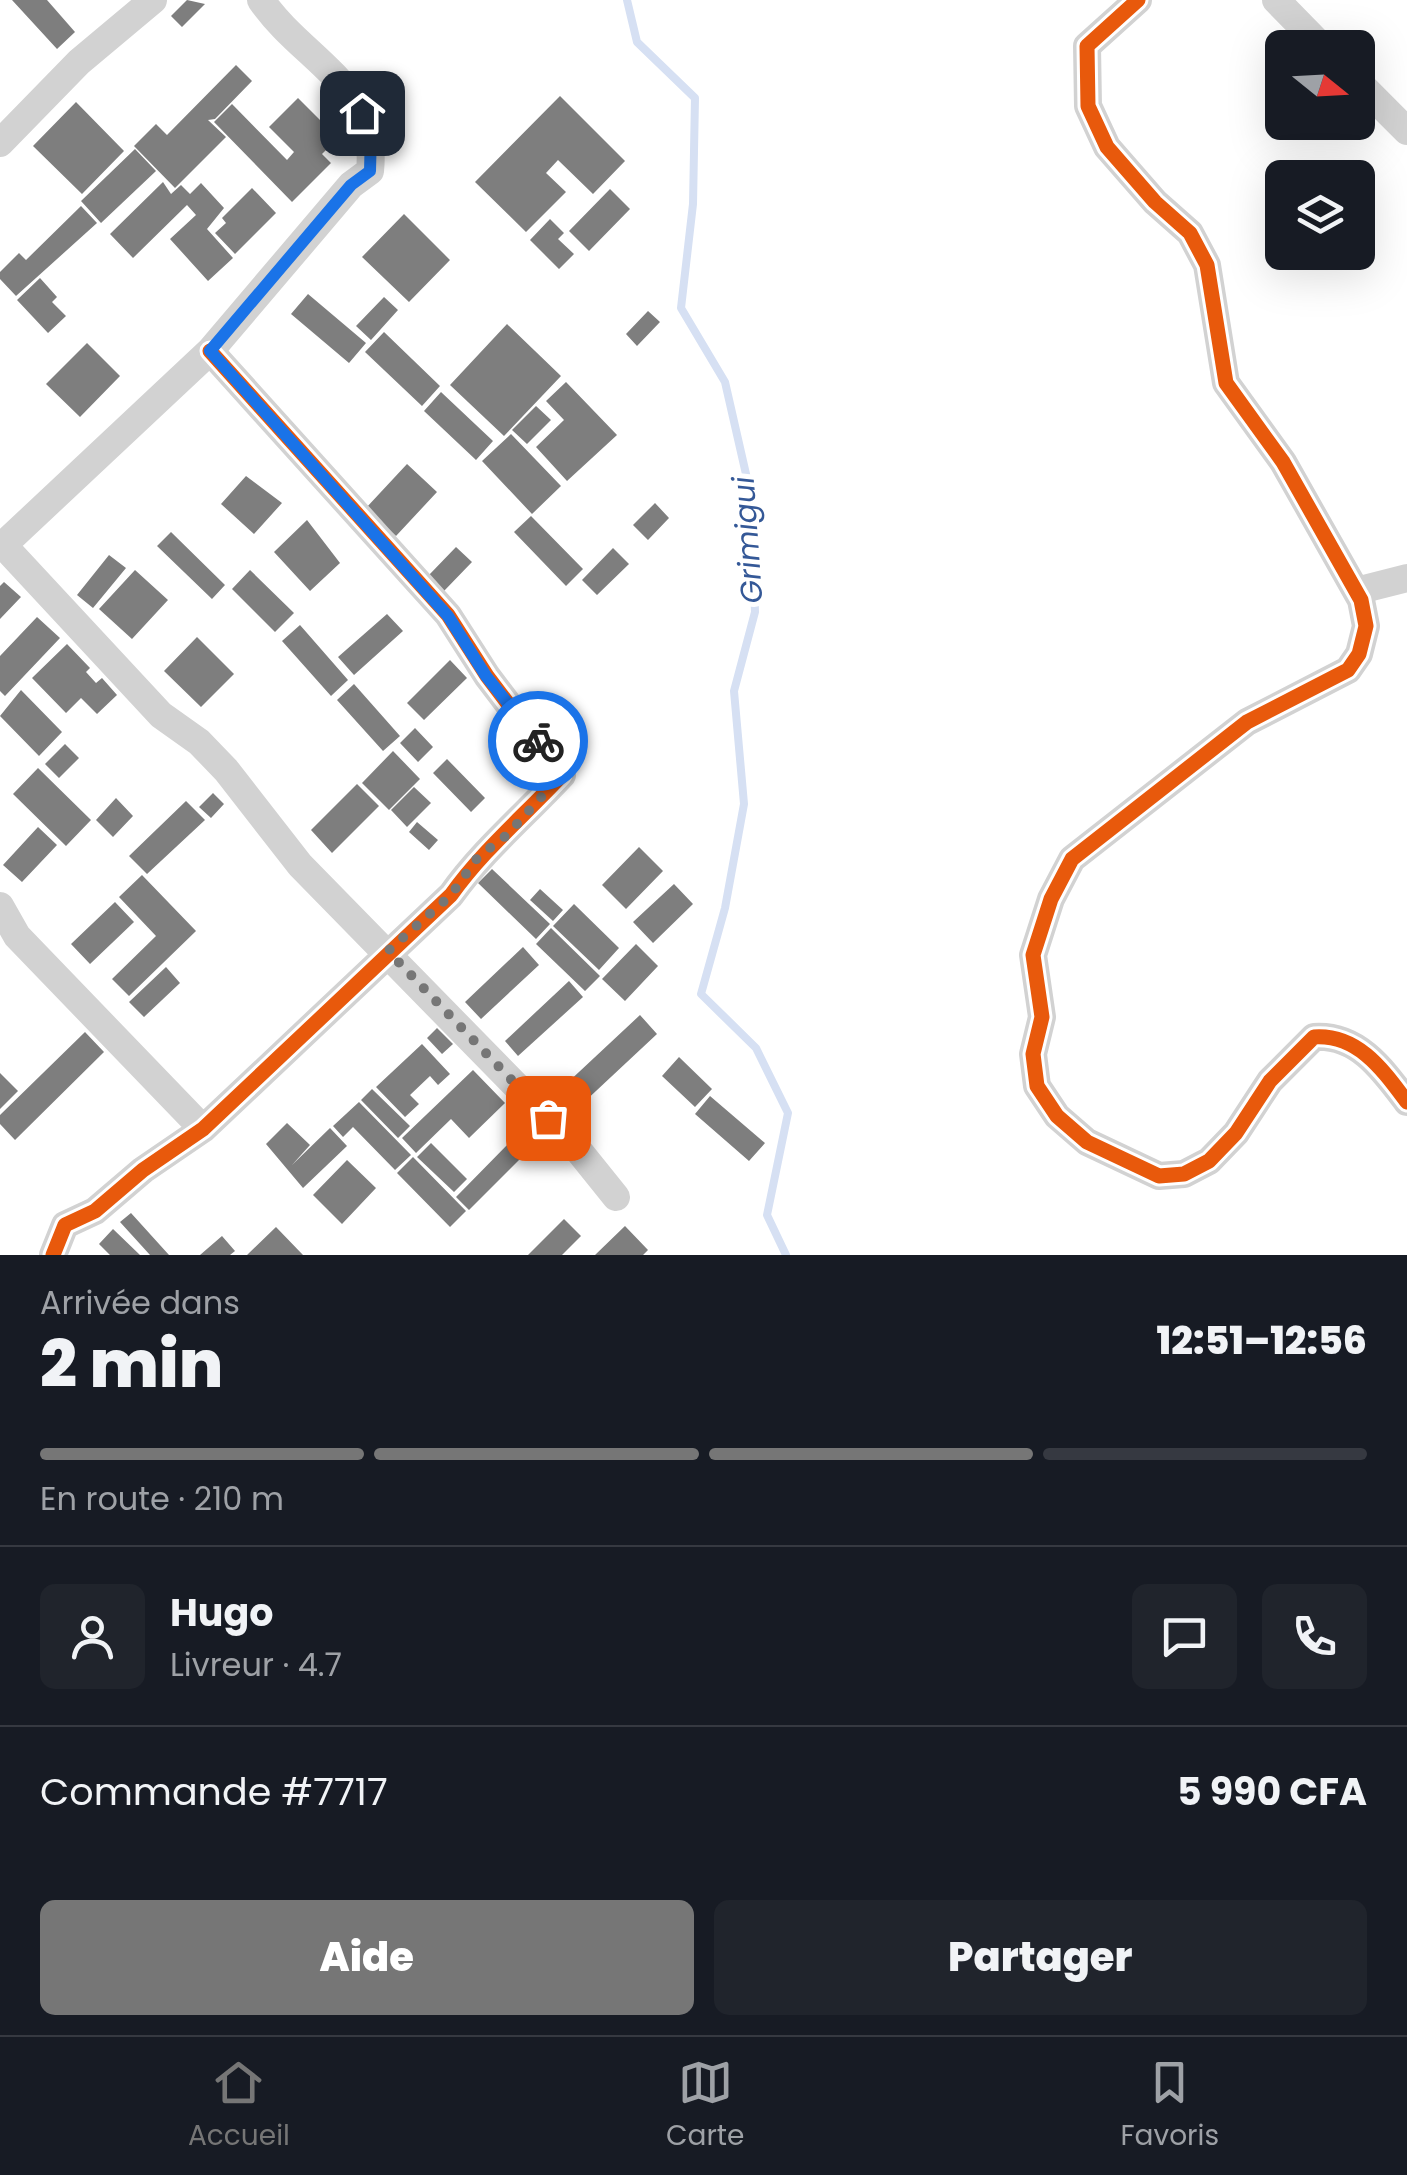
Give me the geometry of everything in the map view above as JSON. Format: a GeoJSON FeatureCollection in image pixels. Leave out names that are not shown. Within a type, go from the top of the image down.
{"type":"FeatureCollection","features":[{"type":"Feature","properties":{"kind":"street"},"geometry":{"type":"LineString","coordinates":[[0,142],[78,62],[152,0]]}},
{"type":"Feature","properties":{"kind":"street"},"geometry":{"type":"LineString","coordinates":[[261,0],[279,26],[352,95],[371,131],[370,171],[351,185],[210,351],[2,547],[161,715],[199,742],[226,770],[300,864],[575,1146],[616,1198]]}},
{"type":"Feature","properties":{"kind":"street"},"geometry":{"type":"LineString","coordinates":[[1138,0],[1087,46],[1088,106],[1106,147],[1155,202],[1190,233],[1207,265],[1226,383],[1283,462],[1356,591],[1366,626],[1359,654],[1348,670],[1247,722],[1072,859],[1051,899],[1033,955],[1042,1016],[1033,1054],[1037,1086],[1056,1116],[1087,1142],[1159,1176],[1184,1174],[1209,1161],[1236,1132],[1270,1081],[1314,1037],[1330,1036],[1372,1056],[1407,1102]]}},
{"type":"Feature","properties":{"kind":"street"},"geometry":{"type":"LineString","coordinates":[[1276,0],[1306,30]]}},
{"type":"Feature","properties":{"kind":"street"},"geometry":{"type":"LineString","coordinates":[[1375,99],[1407,132]]}},
{"type":"Feature","properties":{"kind":"street"},"geometry":{"type":"LineString","coordinates":[[53,1255],[65,1226],[95,1211],[143,1170],[203,1129],[451,895],[478,857],[507,835],[562,774],[486,676],[448,616],[210,351]]}},
{"type":"Feature","properties":{"kind":"street"},"geometry":{"type":"LineString","coordinates":[[1356,591],[1407,578]]}},
{"type":"Feature","properties":{"kind":"street"},"geometry":{"type":"LineString","coordinates":[[0,906],[18,936],[203,1129]]}},
{"type":"Feature","properties":{"kind":"building"},"geometry":{"type":"Polygon","coordinates":[[[12,0],[47,0],[75,32],[57,49],[12,0]]]}},
{"type":"Feature","properties":{"kind":"building"},"geometry":{"type":"Polygon","coordinates":[[[187,0],[205,4],[182,27],[171,16],[187,0]]]}},
{"type":"Feature","properties":{"kind":"building"},"geometry":{"type":"Polygon","coordinates":[[[236,65],[252,81],[215,119],[208,120],[226,137],[175,188],[134,146],[156,124],[167,135],[236,65]]]}},
{"type":"Feature","properties":{"kind":"building"},"geometry":{"type":"Polygon","coordinates":[[[560,96],[625,161],[593,194],[558,160],[546,173],[566,192],[526,232],[475,182],[560,96]]]}},
{"type":"Feature","properties":{"kind":"building"},"geometry":{"type":"Polygon","coordinates":[[[298,98],[338,138],[322,154],[331,163],[292,202],[214,122],[232,104],[287,160],[294,152],[269,127],[298,98]]]}},
{"type":"Feature","properties":{"kind":"building"},"geometry":{"type":"Polygon","coordinates":[[[76,102],[124,151],[82,194],[33,146],[76,102]]]}},
{"type":"Feature","properties":{"kind":"building"},"geometry":{"type":"Polygon","coordinates":[[[135,149],[156,171],[101,223],[81,201],[135,149]]]}},
{"type":"Feature","properties":{"kind":"building"},"geometry":{"type":"Polygon","coordinates":[[[163,182],[171,194],[181,185],[190,194],[201,183],[224,208],[207,229],[233,258],[208,281],[170,239],[196,215],[187,205],[133,258],[110,234],[163,182]]]}},
{"type":"Feature","properties":{"kind":"building"},"geometry":{"type":"Polygon","coordinates":[[[252,188],[276,213],[235,254],[215,233],[226,223],[222,218],[252,188]]]}},
{"type":"Feature","properties":{"kind":"building"},"geometry":{"type":"Polygon","coordinates":[[[610,189],[630,209],[589,251],[569,231],[610,189]]]}},
{"type":"Feature","properties":{"kind":"building"},"geometry":{"type":"Polygon","coordinates":[[[81,206],[97,223],[16,296],[0,279],[0,272],[19,253],[26,260],[81,206]]]}},
{"type":"Feature","properties":{"kind":"building"},"geometry":{"type":"Polygon","coordinates":[[[404,214],[450,260],[409,302],[362,257],[404,214]]]}},
{"type":"Feature","properties":{"kind":"building"},"geometry":{"type":"Polygon","coordinates":[[[550,219],[564,233],[558,239],[574,254],[559,269],[530,240],[550,219]]]}},
{"type":"Feature","properties":{"kind":"building"},"geometry":{"type":"Polygon","coordinates":[[[40,278],[57,297],[52,302],[66,316],[48,333],[17,300],[40,278]]]}},
{"type":"Feature","properties":{"kind":"building"},"geometry":{"type":"Polygon","coordinates":[[[308,294],[366,343],[349,363],[291,314],[308,294]]]}},
{"type":"Feature","properties":{"kind":"building"},"geometry":{"type":"Polygon","coordinates":[[[384,297],[398,310],[371,340],[356,326],[384,297]]]}},
{"type":"Feature","properties":{"kind":"building"},"geometry":{"type":"Polygon","coordinates":[[[648,311],[660,322],[637,346],[626,334],[648,311]]]}},
{"type":"Feature","properties":{"kind":"building"},"geometry":{"type":"Polygon","coordinates":[[[507,324],[561,376],[504,436],[450,385],[507,324]]]}},
{"type":"Feature","properties":{"kind":"building"},"geometry":{"type":"Polygon","coordinates":[[[384,332],[440,386],[422,406],[365,352],[384,332]]]}},
{"type":"Feature","properties":{"kind":"building"},"geometry":{"type":"Polygon","coordinates":[[[87,343],[120,376],[80,417],[46,384],[87,343]]]}},
{"type":"Feature","properties":{"kind":"building"},"geometry":{"type":"Polygon","coordinates":[[[566,382],[617,435],[567,481],[536,447],[564,420],[546,401],[566,382]]]}},
{"type":"Feature","properties":{"kind":"building"},"geometry":{"type":"Polygon","coordinates":[[[441,392],[493,441],[476,460],[424,411],[441,392]]]}},
{"type":"Feature","properties":{"kind":"building"},"geometry":{"type":"Polygon","coordinates":[[[536,406],[551,420],[527,444],[512,430],[536,406]]]}},
{"type":"Feature","properties":{"kind":"building"},"geometry":{"type":"Polygon","coordinates":[[[511,434],[561,486],[532,514],[482,461],[511,434]]]}},
{"type":"Feature","properties":{"kind":"building"},"geometry":{"type":"Polygon","coordinates":[[[407,464],[437,492],[396,536],[366,508],[407,464]]]}},
{"type":"Feature","properties":{"kind":"building"},"geometry":{"type":"Polygon","coordinates":[[[246,476],[282,503],[254,534],[221,504],[246,476]]]}},
{"type":"Feature","properties":{"kind":"building"},"geometry":{"type":"Polygon","coordinates":[[[655,503],[669,518],[648,540],[633,525],[655,503]]]}},
{"type":"Feature","properties":{"kind":"building"},"geometry":{"type":"Polygon","coordinates":[[[531,516],[583,569],[566,586],[514,532],[531,516]]]}},
{"type":"Feature","properties":{"kind":"building"},"geometry":{"type":"Polygon","coordinates":[[[307,520],[340,563],[310,591],[274,552],[307,520]]]}},
{"type":"Feature","properties":{"kind":"building"},"geometry":{"type":"Polygon","coordinates":[[[171,532],[225,585],[212,599],[157,546],[171,532]]]}},
{"type":"Feature","properties":{"kind":"building"},"geometry":{"type":"Polygon","coordinates":[[[456,547],[472,562],[444,591],[429,575],[456,547]]]}},
{"type":"Feature","properties":{"kind":"building"},"geometry":{"type":"Polygon","coordinates":[[[613,548],[629,564],[597,595],[582,580],[613,548]]]}},
{"type":"Feature","properties":{"kind":"building"},"geometry":{"type":"Polygon","coordinates":[[[109,555],[126,568],[93,608],[77,595],[109,555]]]}},
{"type":"Feature","properties":{"kind":"building"},"geometry":{"type":"Polygon","coordinates":[[[135,570],[168,600],[132,639],[99,609],[135,570]]]}},
{"type":"Feature","properties":{"kind":"building"},"geometry":{"type":"Polygon","coordinates":[[[250,570],[294,613],[275,632],[232,589],[250,570]]]}},
{"type":"Feature","properties":{"kind":"building"},"geometry":{"type":"Polygon","coordinates":[[[4,582],[21,597],[0,619],[0,586],[4,582]]]}},
{"type":"Feature","properties":{"kind":"building"},"geometry":{"type":"Polygon","coordinates":[[[387,614],[403,631],[354,675],[338,657],[387,614]]]}},
{"type":"Feature","properties":{"kind":"building"},"geometry":{"type":"Polygon","coordinates":[[[37,617],[60,638],[5,696],[0,691],[0,656],[37,617]]]}},
{"type":"Feature","properties":{"kind":"building"},"geometry":{"type":"Polygon","coordinates":[[[300,625],[348,680],[331,696],[282,641],[300,625]]]}},
{"type":"Feature","properties":{"kind":"building"},"geometry":{"type":"Polygon","coordinates":[[[197,637],[234,674],[201,707],[164,671],[197,637]]]}},
{"type":"Feature","properties":{"kind":"building"},"geometry":{"type":"Polygon","coordinates":[[[67,644],[90,668],[86,672],[96,683],[102,678],[117,695],[97,714],[81,698],[66,713],[32,678],[67,644]]]}},
{"type":"Feature","properties":{"kind":"building"},"geometry":{"type":"Polygon","coordinates":[[[450,660],[467,678],[424,720],[407,703],[450,660]]]}},
{"type":"Feature","properties":{"kind":"building"},"geometry":{"type":"Polygon","coordinates":[[[354,684],[400,736],[383,751],[337,700],[354,684]]]}},
{"type":"Feature","properties":{"kind":"building"},"geometry":{"type":"Polygon","coordinates":[[[21,690],[62,732],[39,756],[0,716],[21,690]]]}},
{"type":"Feature","properties":{"kind":"building"},"geometry":{"type":"Polygon","coordinates":[[[415,728],[433,747],[418,762],[400,743],[415,728]]]}},
{"type":"Feature","properties":{"kind":"building"},"geometry":{"type":"Polygon","coordinates":[[[65,744],[79,758],[59,778],[45,764],[65,744]]]}},
{"type":"Feature","properties":{"kind":"building"},"geometry":{"type":"Polygon","coordinates":[[[393,751],[420,779],[389,810],[362,783],[393,751]]]}},
{"type":"Feature","properties":{"kind":"building"},"geometry":{"type":"Polygon","coordinates":[[[447,759],[485,798],[471,812],[433,773],[447,759]]]}},
{"type":"Feature","properties":{"kind":"building"},"geometry":{"type":"Polygon","coordinates":[[[38,768],[91,820],[66,846],[13,794],[38,768]]]}},
{"type":"Feature","properties":{"kind":"building"},"geometry":{"type":"Polygon","coordinates":[[[357,784],[379,806],[332,853],[311,830],[357,784]]]}},
{"type":"Feature","properties":{"kind":"building"},"geometry":{"type":"Polygon","coordinates":[[[414,787],[431,803],[407,827],[391,810],[414,787]]]}},
{"type":"Feature","properties":{"kind":"building"},"geometry":{"type":"Polygon","coordinates":[[[213,793],[224,804],[211,818],[199,807],[213,793]]]}},
{"type":"Feature","properties":{"kind":"building"},"geometry":{"type":"Polygon","coordinates":[[[116,798],[133,816],[113,837],[96,820],[116,798]]]}},
{"type":"Feature","properties":{"kind":"building"},"geometry":{"type":"Polygon","coordinates":[[[186,801],[205,820],[147,874],[129,856],[186,801]]]}},
{"type":"Feature","properties":{"kind":"building"},"geometry":{"type":"Polygon","coordinates":[[[417,822],[438,840],[429,850],[409,832],[417,822]]]}},
{"type":"Feature","properties":{"kind":"building"},"geometry":{"type":"Polygon","coordinates":[[[38,827],[57,845],[22,882],[3,865],[38,827]]]}},
{"type":"Feature","properties":{"kind":"building"},"geometry":{"type":"Polygon","coordinates":[[[639,847],[663,871],[626,909],[602,885],[639,847]]]}},
{"type":"Feature","properties":{"kind":"building"},"geometry":{"type":"Polygon","coordinates":[[[492,869],[550,924],[536,939],[478,883],[492,869]]]}},
{"type":"Feature","properties":{"kind":"building"},"geometry":{"type":"Polygon","coordinates":[[[142,875],[196,931],[129,996],[112,979],[156,936],[119,897],[142,875]]]}},
{"type":"Feature","properties":{"kind":"building"},"geometry":{"type":"Polygon","coordinates":[[[674,884],[693,904],[653,943],[633,922],[674,884]]]}},
{"type":"Feature","properties":{"kind":"building"},"geometry":{"type":"Polygon","coordinates":[[[540,889],[563,910],[553,921],[530,900],[540,889]]]}},
{"type":"Feature","properties":{"kind":"building"},"geometry":{"type":"Polygon","coordinates":[[[115,902],[134,922],[90,964],[71,944],[115,902]]]}},
{"type":"Feature","properties":{"kind":"building"},"geometry":{"type":"Polygon","coordinates":[[[574,904],[619,948],[599,970],[553,926],[574,904]]]}},
{"type":"Feature","properties":{"kind":"building"},"geometry":{"type":"Polygon","coordinates":[[[551,928],[600,976],[585,991],[536,944],[551,928]]]}},
{"type":"Feature","properties":{"kind":"building"},"geometry":{"type":"Polygon","coordinates":[[[636,944],[658,966],[625,1001],[602,979],[636,944]]]}},
{"type":"Feature","properties":{"kind":"building"},"geometry":{"type":"Polygon","coordinates":[[[523,947],[539,965],[481,1019],[465,1002],[523,947]]]}},
{"type":"Feature","properties":{"kind":"building"},"geometry":{"type":"Polygon","coordinates":[[[166,967],[180,983],[144,1017],[129,1002],[166,967]]]}},
{"type":"Feature","properties":{"kind":"building"},"geometry":{"type":"Polygon","coordinates":[[[569,981],[583,997],[518,1056],[505,1041],[569,981]]]}},
{"type":"Feature","properties":{"kind":"building"},"geometry":{"type":"Polygon","coordinates":[[[640,1015],[657,1034],[581,1105],[564,1086],[640,1015]]]}},
{"type":"Feature","properties":{"kind":"building"},"geometry":{"type":"Polygon","coordinates":[[[437,1028],[453,1044],[442,1054],[427,1038],[437,1028]]]}},
{"type":"Feature","properties":{"kind":"building"},"geometry":{"type":"Polygon","coordinates":[[[85,1032],[104,1052],[15,1140],[0,1124],[0,1115],[85,1032]]]}},
{"type":"Feature","properties":{"kind":"building"},"geometry":{"type":"Polygon","coordinates":[[[422,1044],[450,1074],[438,1085],[430,1076],[410,1095],[419,1104],[405,1117],[376,1087],[422,1044]]]}},
{"type":"Feature","properties":{"kind":"building"},"geometry":{"type":"Polygon","coordinates":[[[679,1057],[712,1089],[695,1107],[662,1076],[679,1057]]]}},
{"type":"Feature","properties":{"kind":"building"},"geometry":{"type":"Polygon","coordinates":[[[473,1070],[505,1103],[469,1138],[451,1119],[416,1153],[402,1138],[473,1070]]]}},
{"type":"Feature","properties":{"kind":"building"},"geometry":{"type":"Polygon","coordinates":[[[0,1073],[18,1091],[0,1109],[0,1073]]]}},
{"type":"Feature","properties":{"kind":"building"},"geometry":{"type":"Polygon","coordinates":[[[372,1089],[410,1126],[398,1138],[361,1100],[372,1089]]]}},
{"type":"Feature","properties":{"kind":"building"},"geometry":{"type":"Polygon","coordinates":[[[710,1096],[765,1143],[749,1161],[695,1114],[710,1096]]]}},
{"type":"Feature","properties":{"kind":"building"},"geometry":{"type":"Polygon","coordinates":[[[359,1102],[411,1155],[395,1170],[353,1127],[343,1137],[333,1126],[359,1102]]]}},
{"type":"Feature","properties":{"kind":"building"},"geometry":{"type":"Polygon","coordinates":[[[287,1123],[310,1145],[292,1165],[330,1128],[347,1146],[303,1188],[266,1144],[287,1123]]]}},
{"type":"Feature","properties":{"kind":"building"},"geometry":{"type":"Polygon","coordinates":[[[517,1135],[531,1148],[469,1210],[456,1197],[517,1135]]]}},
{"type":"Feature","properties":{"kind":"building"},"geometry":{"type":"Polygon","coordinates":[[[431,1143],[467,1179],[454,1192],[417,1157],[431,1143]]]}},
{"type":"Feature","properties":{"kind":"building"},"geometry":{"type":"Polygon","coordinates":[[[413,1157],[466,1211],[450,1227],[397,1173],[413,1157]]]}},
{"type":"Feature","properties":{"kind":"building"},"geometry":{"type":"Polygon","coordinates":[[[347,1160],[376,1188],[342,1224],[313,1195],[347,1160]]]}},
{"type":"Feature","properties":{"kind":"building"},"geometry":{"type":"Polygon","coordinates":[[[131,1213],[169,1255],[150,1255],[120,1222],[131,1213]]]}},
{"type":"Feature","properties":{"kind":"building"},"geometry":{"type":"Polygon","coordinates":[[[564,1219],[581,1236],[562,1255],[528,1255],[564,1219]]]}},
{"type":"Feature","properties":{"kind":"building"},"geometry":{"type":"Polygon","coordinates":[[[625,1226],[648,1250],[643,1255],[595,1255],[625,1226]]]}},
{"type":"Feature","properties":{"kind":"building"},"geometry":{"type":"Polygon","coordinates":[[[276,1227],[303,1255],[247,1255],[276,1227]]]}},
{"type":"Feature","properties":{"kind":"building"},"geometry":{"type":"Polygon","coordinates":[[[113,1229],[140,1255],[110,1255],[99,1244],[113,1229]]]}},
{"type":"Feature","properties":{"kind":"building"},"geometry":{"type":"Polygon","coordinates":[[[222,1236],[235,1251],[230,1255],[200,1255],[222,1236]]]}},
{"type":"Feature","properties":{"kind":"waterway","name":"Grimigui"},"geometry":{"type":"LineString","coordinates":[[627,0],[637,42],[695,98],[693,204],[681,308],[725,382],[751,496],[755,612],[734,691],[744,804],[725,908],[701,994],[756,1048],[788,1113],[767,1215],[786,1255]]}},
{"type":"Feature","properties":{"kind":"cycle path"},"geometry":{"type":"LineString","coordinates":[[1138,0],[1087,46],[1088,106],[1107,147],[1155,202],[1190,233],[1207,265],[1226,383],[1283,462],[1361,600],[1366,626],[1359,654],[1348,670],[1247,722],[1072,859],[1051,899],[1033,955],[1042,1017],[1033,1054],[1037,1086],[1057,1116],[1087,1142],[1159,1176],[1184,1174],[1209,1161],[1236,1133],[1270,1081],[1314,1037],[1344,1041],[1368,1056],[1407,1102]]}},
{"type":"Feature","properties":{"kind":"cycle path"},"geometry":{"type":"LineString","coordinates":[[53,1255],[65,1225],[95,1211],[143,1170],[203,1129],[451,895],[490,848],[562,775],[487,676],[448,615],[210,351]]}},
{"type":"Feature","properties":{"kind":"way so far"},"geometry":{"type":"LineString","coordinates":[[538,741],[562,774],[507,835],[478,857],[451,895],[388,951],[548,1118]]}},
{"type":"Feature","properties":{"kind":"route"},"geometry":{"type":"LineString","coordinates":[[362,113],[371,131],[370,171],[351,185],[210,351],[448,616],[486,676],[538,741]]}}]}
